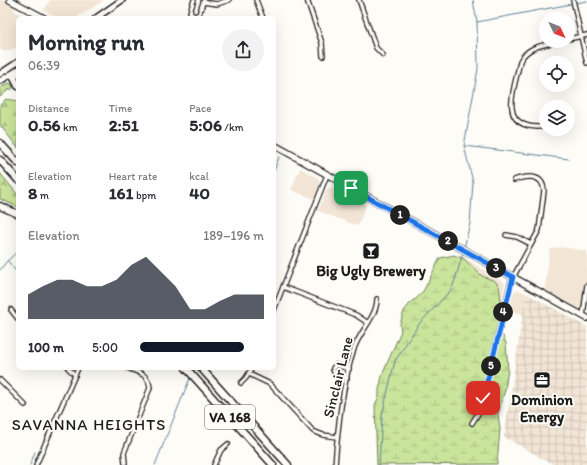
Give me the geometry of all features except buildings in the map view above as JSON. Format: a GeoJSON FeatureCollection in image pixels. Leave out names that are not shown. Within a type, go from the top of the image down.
{"type":"FeatureCollection","features":[{"type":"Feature","properties":{"kind":"highway"},"geometry":{"type":"LineString","coordinates":[[0,143],[16,161]]}},
{"type":"Feature","properties":{"kind":"highway"},"geometry":{"type":"LineString","coordinates":[[0,160],[16,178]]}},
{"type":"Feature","properties":{"kind":"highway"},"geometry":{"type":"LineString","coordinates":[[0,206],[16,213]]}},
{"type":"Feature","properties":{"kind":"highway","name":"VA 168"},"geometry":{"type":"LineString","coordinates":[[188,370],[273,465]]}},
{"type":"Feature","properties":{"kind":"highway","name":"VA 168"},"geometry":{"type":"LineString","coordinates":[[203,370],[288,465]]}},
{"type":"Feature","properties":{"kind":"main road"},"geometry":{"type":"LineString","coordinates":[[10,0],[40,16]]}},
{"type":"Feature","properties":{"kind":"main road"},"geometry":{"type":"LineString","coordinates":[[99,16],[122,0]]}},
{"type":"Feature","properties":{"kind":"main road"},"geometry":{"type":"LineString","coordinates":[[0,74],[16,63]]}},
{"type":"Feature","properties":{"kind":"main road"},"geometry":{"type":"LineString","coordinates":[[0,81],[16,71]]}},
{"type":"Feature","properties":{"kind":"main road"},"geometry":{"type":"LineString","coordinates":[[276,146],[585,317]]}},
{"type":"Feature","properties":{"kind":"street"},"geometry":{"type":"LineString","coordinates":[[194,0],[190,12],[195,16],[199,14],[203,1],[216,4],[229,0]]}},
{"type":"Feature","properties":{"kind":"street"},"geometry":{"type":"LineString","coordinates":[[256,0],[262,16]]}},
{"type":"Feature","properties":{"kind":"street"},"geometry":{"type":"LineString","coordinates":[[307,0],[322,43],[323,56]]}},
{"type":"Feature","properties":{"kind":"street"},"geometry":{"type":"LineString","coordinates":[[359,0],[376,48],[383,55]]}},
{"type":"Feature","properties":{"kind":"street"},"geometry":{"type":"LineString","coordinates":[[573,0],[587,63]]}},
{"type":"Feature","properties":{"kind":"street"},"geometry":{"type":"LineString","coordinates":[[575,37],[587,35]]}},
{"type":"Feature","properties":{"kind":"street"},"geometry":{"type":"LineString","coordinates":[[539,47],[530,50],[520,61],[512,102],[513,114],[515,118],[522,124],[533,127],[539,127]]}},
{"type":"Feature","properties":{"kind":"street"},"geometry":{"type":"LineString","coordinates":[[276,305],[327,175]]}},
{"type":"Feature","properties":{"kind":"street"},"geometry":{"type":"LineString","coordinates":[[472,422],[481,406],[513,277],[539,230],[544,187],[541,181],[535,178],[523,177],[514,180]]}},
{"type":"Feature","properties":{"kind":"street"},"geometry":{"type":"LineString","coordinates":[[506,235],[520,238],[531,244]]}},
{"type":"Feature","properties":{"kind":"street"},"geometry":{"type":"LineString","coordinates":[[585,317],[587,285]]}},
{"type":"Feature","properties":{"kind":"street"},"geometry":{"type":"LineString","coordinates":[[283,287],[356,315],[368,322]]}},
{"type":"Feature","properties":{"kind":"street","name":"Sinclair Lane"},"geometry":{"type":"LineString","coordinates":[[335,465],[337,436],[349,369],[357,342],[376,308],[377,299]]}},
{"type":"Feature","properties":{"kind":"street"},"geometry":{"type":"LineString","coordinates":[[11,310],[16,316]]}},
{"type":"Feature","properties":{"kind":"street"},"geometry":{"type":"LineString","coordinates":[[347,378],[335,374],[333,368],[336,365],[349,369]]}},
{"type":"Feature","properties":{"kind":"street"},"geometry":{"type":"LineString","coordinates":[[70,370],[75,376]]}},
{"type":"Feature","properties":{"kind":"street"},"geometry":{"type":"LineString","coordinates":[[36,465],[77,370]]}},
{"type":"Feature","properties":{"kind":"street"},"geometry":{"type":"LineString","coordinates":[[125,463],[124,453],[150,388],[150,382],[143,374],[132,370]]}},
{"type":"Feature","properties":{"kind":"street"},"geometry":{"type":"LineString","coordinates":[[241,383],[251,370]]}},
{"type":"Feature","properties":{"kind":"street"},"geometry":{"type":"LineString","coordinates":[[249,374],[270,384],[313,431],[324,436],[337,436]]}},
{"type":"Feature","properties":{"kind":"street"},"geometry":{"type":"LineString","coordinates":[[0,380],[26,405]]}},
{"type":"Feature","properties":{"kind":"street"},"geometry":{"type":"LineString","coordinates":[[214,465],[218,454],[228,444]]}},
{"type":"Feature","properties":{"kind":"shaded area"},"geometry":{"type":"Polygon","coordinates":[[[0,0],[3,0],[16,8],[13,10],[24,16],[16,16],[16,48],[4,52],[0,49],[0,0]]]}},
{"type":"Feature","properties":{"kind":"shaded area"},"geometry":{"type":"Polygon","coordinates":[[[50,0],[104,0],[79,16],[55,16],[44,10],[50,0]]]}},
{"type":"Feature","properties":{"kind":"shaded area"},"geometry":{"type":"Polygon","coordinates":[[[300,168],[319,180],[320,183],[314,199],[291,190],[300,168]]]}},
{"type":"Feature","properties":{"kind":"shaded area"},"geometry":{"type":"Polygon","coordinates":[[[329,187],[366,205],[358,226],[318,211],[326,190],[329,187]]]}},
{"type":"Feature","properties":{"kind":"shaded area"},"geometry":{"type":"Polygon","coordinates":[[[561,247],[587,251],[587,285],[583,316],[544,295],[550,249],[561,247]]]}},
{"type":"Feature","properties":{"kind":"shaded area"},"geometry":{"type":"Polygon","coordinates":[[[458,254],[505,283],[500,309],[449,281],[458,254]]]}},
{"type":"Feature","properties":{"kind":"shaded area"},"geometry":{"type":"Polygon","coordinates":[[[518,290],[526,293],[523,314],[508,310],[513,292],[518,290]]]}},
{"type":"Feature","properties":{"kind":"shaded area","name":"Dominion Energy"},"geometry":{"type":"Polygon","coordinates":[[[526,293],[587,327],[587,465],[554,465],[504,437],[526,293]]]}},
{"type":"Feature","properties":{"kind":"green space"},"geometry":{"type":"Polygon","coordinates":[[[8,83],[13,85],[12,89],[8,90],[0,97],[0,88],[8,83]]]}},
{"type":"Feature","properties":{"kind":"green space"},"geometry":{"type":"Polygon","coordinates":[[[6,99],[16,101],[16,145],[0,125],[0,105],[6,99]]]}},
{"type":"Feature","properties":{"kind":"green space"},"geometry":{"type":"Polygon","coordinates":[[[0,173],[16,193],[16,206],[0,199],[0,173]]]}},
{"type":"Feature","properties":{"kind":"green space"},"geometry":{"type":"Polygon","coordinates":[[[454,255],[464,259],[482,276],[495,281],[499,286],[502,309],[499,322],[500,330],[506,343],[508,369],[505,390],[498,414],[500,429],[497,464],[377,465],[375,405],[379,396],[383,373],[401,331],[400,324],[404,311],[424,290],[440,258],[454,255]]]}},
{"type":"Feature","properties":{"kind":"waterway"},"geometry":{"type":"LineString","coordinates":[[464,248],[470,223],[473,182],[464,146],[478,69],[477,22],[473,0]]}},
{"type":"Feature","properties":{"kind":"waterway"},"geometry":{"type":"LineString","coordinates":[[576,3],[587,1]]}},
{"type":"Feature","properties":{"kind":"waterway"},"geometry":{"type":"LineString","coordinates":[[477,22],[571,4]]}},
{"type":"Feature","properties":{"kind":"waterway"},"geometry":{"type":"LineString","coordinates":[[465,146],[569,159]]}},
{"type":"Feature","properties":{"kind":"waterway"},"geometry":{"type":"LineString","coordinates":[[276,165],[279,157]]}},
{"type":"Feature","properties":{"kind":"waterway"},"geometry":{"type":"LineString","coordinates":[[0,270],[16,253]]}},
{"type":"Feature","properties":{"kind":"waterway"},"geometry":{"type":"LineString","coordinates":[[379,465],[382,415],[395,361],[419,324],[451,290],[463,253]]}},
{"type":"Feature","properties":{"kind":"waterway"},"geometry":{"type":"LineString","coordinates":[[8,261],[16,271]]}},
{"type":"Feature","properties":{"kind":"waterway"},"geometry":{"type":"LineString","coordinates":[[155,465],[190,378]]}},
{"type":"Feature","properties":{"kind":"waterway"},"geometry":{"type":"LineString","coordinates":[[30,465],[35,452]]}},
{"type":"Feature","properties":{"kind":"place","name":"Big Ugly Brewery"},"geometry":{"type":"Point","coordinates":[371,251]}},
{"type":"Feature","properties":{"kind":"place","name":"Dominion Energy"},"geometry":{"type":"Point","coordinates":[542,380]}},
{"type":"Feature","properties":{"kind":"district","name":"SAVANNA HEIGHTS"},"geometry":{"type":"Point","coordinates":[89,424]}},
{"type":"Feature","properties":{"kind":"route"},"geometry":{"type":"LineString","coordinates":[[351,188],[513,277],[483,398]]}}]}
